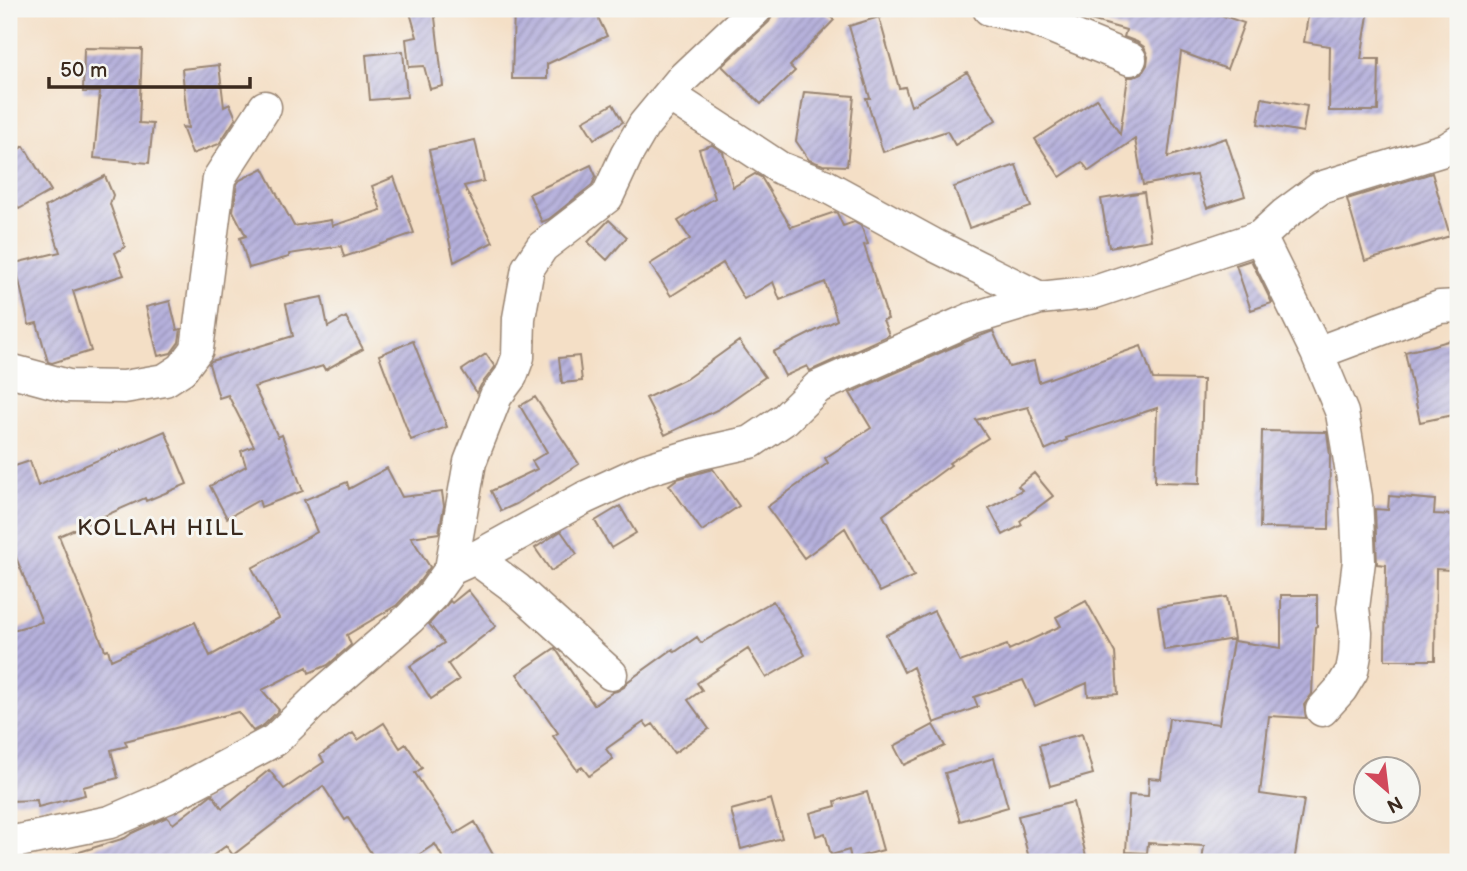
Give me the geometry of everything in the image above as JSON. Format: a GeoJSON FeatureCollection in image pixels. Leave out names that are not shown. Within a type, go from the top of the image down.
{"type":"FeatureCollection","features":[{"type":"Feature","properties":{"kind":"street"},"geometry":{"type":"LineString","coordinates":[[463,564],[470,462],[496,396],[511,376],[518,357],[519,318],[528,268],[542,247],[607,197],[627,154],[645,125],[682,79],[756,9]]}},
{"type":"Feature","properties":{"kind":"street"},"geometry":{"type":"LineString","coordinates":[[989,9],[1035,20],[1130,59]]}},
{"type":"Feature","properties":{"kind":"street"},"geometry":{"type":"LineString","coordinates":[[669,95],[780,168],[825,186],[1040,298]]}},
{"type":"Feature","properties":{"kind":"street"},"geometry":{"type":"LineString","coordinates":[[9,370],[68,386],[124,387],[165,380],[182,369],[197,349],[219,178],[265,107]]}},
{"type":"Feature","properties":{"kind":"street"},"geometry":{"type":"LineString","coordinates":[[9,843],[110,822],[168,797],[275,740],[321,695],[410,618],[463,564],[584,498],[645,470],[697,454],[751,442],[785,419],[818,387],[971,319],[1040,298],[1095,292],[1260,237],[1320,188],[1447,149],[1458,142]]}},
{"type":"Feature","properties":{"kind":"street"},"geometry":{"type":"LineString","coordinates":[[1260,237],[1317,353],[1342,413],[1356,497],[1359,561],[1353,608],[1355,655],[1352,671],[1341,689],[1322,710]]}},
{"type":"Feature","properties":{"kind":"street"},"geometry":{"type":"LineString","coordinates":[[1317,353],[1440,307],[1458,306]]}},
{"type":"Feature","properties":{"kind":"street"},"geometry":{"type":"LineString","coordinates":[[463,564],[517,589],[611,674]]}},
{"type":"Feature","properties":{"kind":"building"},"geometry":{"type":"Polygon","coordinates":[[[409,9],[434,9],[443,86],[430,89],[424,66],[409,67],[406,39],[417,37],[409,9]]]}},
{"type":"Feature","properties":{"kind":"building"},"geometry":{"type":"Polygon","coordinates":[[[514,9],[594,9],[607,36],[547,64],[547,79],[512,79],[514,9]]]}},
{"type":"Feature","properties":{"kind":"building"},"geometry":{"type":"Polygon","coordinates":[[[776,9],[822,9],[834,20],[790,66],[795,71],[761,104],[722,66],[769,22],[776,9]]]}},
{"type":"Feature","properties":{"kind":"building"},"geometry":{"type":"Polygon","coordinates":[[[1074,9],[1204,9],[1244,23],[1227,69],[1181,52],[1168,157],[1226,138],[1245,196],[1207,208],[1196,175],[1143,185],[1135,139],[1089,171],[1082,162],[1060,177],[1035,139],[1097,99],[1120,134],[1128,77],[1142,73],[1148,57],[1144,47],[1124,37],[1126,30],[1073,15],[1074,9]]]}},
{"type":"Feature","properties":{"kind":"building"},"geometry":{"type":"Polygon","coordinates":[[[1309,9],[1369,9],[1361,59],[1379,59],[1378,111],[1329,111],[1330,46],[1304,42],[1309,9]]]}},
{"type":"Feature","properties":{"kind":"building"},"geometry":{"type":"Polygon","coordinates":[[[879,17],[899,88],[905,87],[911,106],[967,72],[996,120],[955,145],[947,131],[883,152],[866,98],[870,98],[849,26],[879,17]]]}},
{"type":"Feature","properties":{"kind":"building"},"geometry":{"type":"Polygon","coordinates":[[[84,48],[142,49],[139,123],[153,124],[149,163],[94,158],[100,92],[83,92],[84,48]]]}},
{"type":"Feature","properties":{"kind":"building"},"geometry":{"type":"Polygon","coordinates":[[[403,51],[407,97],[370,100],[366,55],[403,51]]]}},
{"type":"Feature","properties":{"kind":"building"},"geometry":{"type":"Polygon","coordinates":[[[219,65],[224,107],[230,104],[236,118],[219,144],[192,154],[182,127],[188,128],[182,69],[219,65]]]}},
{"type":"Feature","properties":{"kind":"building"},"geometry":{"type":"Polygon","coordinates":[[[804,92],[854,96],[847,166],[823,165],[809,160],[796,141],[804,92]]]}},
{"type":"Feature","properties":{"kind":"building"},"geometry":{"type":"Polygon","coordinates":[[[1262,98],[1307,106],[1303,132],[1258,124],[1262,98]]]}},
{"type":"Feature","properties":{"kind":"building"},"geometry":{"type":"Polygon","coordinates":[[[613,104],[623,122],[594,139],[583,121],[613,104]]]}},
{"type":"Feature","properties":{"kind":"building"},"geometry":{"type":"Polygon","coordinates":[[[475,140],[484,181],[464,186],[493,242],[454,262],[429,150],[475,140]]]}},
{"type":"Feature","properties":{"kind":"building"},"geometry":{"type":"Polygon","coordinates":[[[712,145],[723,152],[733,187],[755,174],[761,177],[791,227],[835,212],[843,226],[854,222],[861,226],[868,244],[864,245],[888,319],[883,320],[889,335],[810,371],[807,366],[785,376],[773,352],[837,320],[825,282],[780,300],[773,282],[744,299],[723,263],[671,296],[650,264],[690,239],[678,221],[715,198],[699,149],[712,145]]]}},
{"type":"Feature","properties":{"kind":"building"},"geometry":{"type":"Polygon","coordinates":[[[24,146],[51,191],[19,209],[9,192],[9,155],[24,146]]]}},
{"type":"Feature","properties":{"kind":"building"},"geometry":{"type":"Polygon","coordinates":[[[591,165],[596,176],[592,185],[542,222],[529,194],[591,165]]]}},
{"type":"Feature","properties":{"kind":"building"},"geometry":{"type":"Polygon","coordinates":[[[1016,165],[1031,207],[969,228],[954,187],[1016,165]]]}},
{"type":"Feature","properties":{"kind":"building"},"geometry":{"type":"Polygon","coordinates":[[[263,168],[294,226],[331,220],[332,226],[381,210],[372,186],[394,177],[414,233],[344,257],[341,246],[289,254],[289,257],[249,268],[240,238],[246,236],[233,211],[237,184],[263,168]]]}},
{"type":"Feature","properties":{"kind":"building"},"geometry":{"type":"Polygon","coordinates":[[[1432,173],[1450,236],[1365,261],[1347,199],[1432,173]]]}},
{"type":"Feature","properties":{"kind":"building"},"geometry":{"type":"Polygon","coordinates":[[[105,176],[113,195],[110,204],[125,247],[115,253],[124,275],[73,291],[91,351],[48,362],[37,323],[29,325],[15,263],[60,252],[45,207],[105,176]]]}},
{"type":"Feature","properties":{"kind":"building"},"geometry":{"type":"Polygon","coordinates":[[[1144,192],[1151,240],[1109,247],[1101,199],[1144,192]]]}},
{"type":"Feature","properties":{"kind":"building"},"geometry":{"type":"Polygon","coordinates":[[[609,220],[627,237],[607,260],[588,242],[609,220]]]}},
{"type":"Feature","properties":{"kind":"building"},"geometry":{"type":"Polygon","coordinates":[[[1251,260],[1272,303],[1251,310],[1236,265],[1251,260]]]}},
{"type":"Feature","properties":{"kind":"building"},"geometry":{"type":"Polygon","coordinates":[[[322,297],[328,327],[346,317],[363,349],[325,370],[323,366],[254,387],[278,437],[282,435],[303,491],[261,507],[259,500],[227,518],[210,486],[246,466],[241,451],[254,446],[228,395],[219,398],[209,364],[211,361],[293,336],[286,304],[322,297]]]}},
{"type":"Feature","properties":{"kind":"building"},"geometry":{"type":"Polygon","coordinates":[[[170,301],[177,330],[181,329],[179,342],[171,353],[158,356],[146,307],[170,301]]]}},
{"type":"Feature","properties":{"kind":"building"},"geometry":{"type":"Polygon","coordinates":[[[993,331],[1009,367],[1034,361],[1039,382],[1141,346],[1153,379],[1203,380],[1200,483],[1155,482],[1157,408],[1066,438],[1067,440],[1045,450],[1028,407],[976,420],[988,438],[949,463],[951,465],[883,515],[914,576],[880,592],[845,528],[804,558],[767,507],[828,463],[825,458],[871,428],[850,393],[993,331]]]}},
{"type":"Feature","properties":{"kind":"building"},"geometry":{"type":"Polygon","coordinates":[[[1458,338],[1458,414],[1420,422],[1405,352],[1458,338]]]}},
{"type":"Feature","properties":{"kind":"building"},"geometry":{"type":"Polygon","coordinates":[[[413,341],[447,427],[411,440],[379,355],[413,341]]]}},
{"type":"Feature","properties":{"kind":"building"},"geometry":{"type":"Polygon","coordinates":[[[739,341],[765,377],[719,409],[665,435],[646,398],[686,379],[739,341]]]}},
{"type":"Feature","properties":{"kind":"building"},"geometry":{"type":"Polygon","coordinates":[[[486,354],[495,367],[477,393],[462,370],[486,354]]]}},
{"type":"Feature","properties":{"kind":"building"},"geometry":{"type":"Polygon","coordinates":[[[579,356],[582,381],[562,383],[559,358],[579,356]]]}},
{"type":"Feature","properties":{"kind":"building"},"geometry":{"type":"Polygon","coordinates":[[[535,397],[579,464],[501,511],[491,491],[537,469],[532,461],[547,452],[520,406],[535,397]]]}},
{"type":"Feature","properties":{"kind":"building"},"geometry":{"type":"Polygon","coordinates":[[[165,431],[187,484],[146,501],[145,498],[59,536],[111,660],[195,622],[210,656],[279,618],[252,568],[317,532],[304,500],[347,482],[349,489],[387,468],[402,497],[442,492],[444,506],[439,533],[411,537],[430,567],[397,605],[347,635],[351,645],[328,665],[309,673],[307,667],[262,690],[279,710],[264,725],[253,731],[238,712],[125,741],[127,746],[111,750],[118,778],[83,787],[85,795],[38,807],[37,800],[9,801],[9,631],[42,622],[15,555],[9,558],[9,468],[30,461],[38,486],[165,431]]]}},
{"type":"Feature","properties":{"kind":"building"},"geometry":{"type":"Polygon","coordinates":[[[1262,431],[1327,432],[1330,456],[1329,529],[1260,528],[1262,431]]]}},
{"type":"Feature","properties":{"kind":"building"},"geometry":{"type":"Polygon","coordinates":[[[713,469],[739,506],[702,531],[669,485],[677,479],[713,469]]]}},
{"type":"Feature","properties":{"kind":"building"},"geometry":{"type":"Polygon","coordinates":[[[1034,473],[1053,496],[1020,521],[1022,525],[1003,535],[989,508],[1022,490],[1018,486],[1034,473]]]}},
{"type":"Feature","properties":{"kind":"building"},"geometry":{"type":"Polygon","coordinates":[[[1389,496],[1435,500],[1434,514],[1454,515],[1449,570],[1436,569],[1435,660],[1385,660],[1386,565],[1377,564],[1375,509],[1388,510],[1389,496]]]}},
{"type":"Feature","properties":{"kind":"building"},"geometry":{"type":"Polygon","coordinates":[[[620,506],[636,533],[611,548],[595,521],[620,506]]]}},
{"type":"Feature","properties":{"kind":"building"},"geometry":{"type":"Polygon","coordinates":[[[561,531],[577,554],[551,571],[535,548],[561,531]]]}},
{"type":"Feature","properties":{"kind":"building"},"geometry":{"type":"Polygon","coordinates":[[[468,590],[496,626],[448,664],[459,680],[431,699],[410,666],[444,643],[429,624],[450,601],[452,603],[468,590]]]}},
{"type":"Feature","properties":{"kind":"building"},"geometry":{"type":"Polygon","coordinates":[[[1281,595],[1317,595],[1312,694],[1304,705],[1306,718],[1269,716],[1260,794],[1304,800],[1294,862],[1202,862],[1204,846],[1148,843],[1147,853],[1126,852],[1129,795],[1148,796],[1149,778],[1161,779],[1169,718],[1219,724],[1233,641],[1281,648],[1281,595]]]}},
{"type":"Feature","properties":{"kind":"building"},"geometry":{"type":"Polygon","coordinates":[[[1227,597],[1234,639],[1164,650],[1158,607],[1227,597]]]}},
{"type":"Feature","properties":{"kind":"building"},"geometry":{"type":"Polygon","coordinates":[[[773,601],[805,655],[766,678],[748,649],[697,683],[702,690],[688,700],[709,729],[674,753],[653,724],[648,727],[644,722],[606,749],[613,759],[589,776],[582,767],[577,770],[553,736],[558,733],[517,674],[555,648],[594,705],[624,687],[627,682],[673,649],[675,652],[697,637],[701,643],[773,601]]]}},
{"type":"Feature","properties":{"kind":"building"},"geometry":{"type":"Polygon","coordinates":[[[1086,601],[1115,653],[1118,694],[1088,696],[1087,683],[1035,706],[1023,680],[974,697],[978,707],[934,723],[913,667],[904,672],[886,635],[934,611],[960,662],[1007,645],[1009,650],[1061,626],[1056,617],[1086,601]]]}},
{"type":"Feature","properties":{"kind":"building"},"geometry":{"type":"Polygon","coordinates":[[[384,723],[400,748],[406,744],[422,768],[415,773],[455,834],[475,822],[497,862],[445,862],[435,844],[408,862],[377,862],[323,786],[233,855],[226,846],[204,862],[63,862],[63,857],[125,838],[167,817],[173,824],[212,794],[222,808],[269,770],[284,789],[324,762],[320,755],[353,733],[358,740],[384,723]]]}},
{"type":"Feature","properties":{"kind":"building"},"geometry":{"type":"Polygon","coordinates":[[[933,725],[945,746],[904,765],[894,746],[933,725]]]}},
{"type":"Feature","properties":{"kind":"building"},"geometry":{"type":"Polygon","coordinates":[[[1082,734],[1093,774],[1050,786],[1039,745],[1082,734]]]}},
{"type":"Feature","properties":{"kind":"building"},"geometry":{"type":"Polygon","coordinates":[[[994,758],[1008,807],[960,821],[945,773],[994,758]]]}},
{"type":"Feature","properties":{"kind":"building"},"geometry":{"type":"Polygon","coordinates":[[[867,792],[883,850],[851,859],[849,850],[831,855],[825,833],[816,836],[810,813],[836,806],[835,801],[867,792]]]}},
{"type":"Feature","properties":{"kind":"building"},"geometry":{"type":"Polygon","coordinates":[[[771,799],[782,838],[741,849],[731,810],[771,799]]]}},
{"type":"Feature","properties":{"kind":"building"},"geometry":{"type":"Polygon","coordinates":[[[1073,802],[1086,856],[1062,862],[1030,862],[1018,816],[1073,802]]]}},
{"type":"Feature","properties":{"kind":"district","name":"KOLLAH HILL"},"geometry":{"type":"Point","coordinates":[161,527]}}]}
